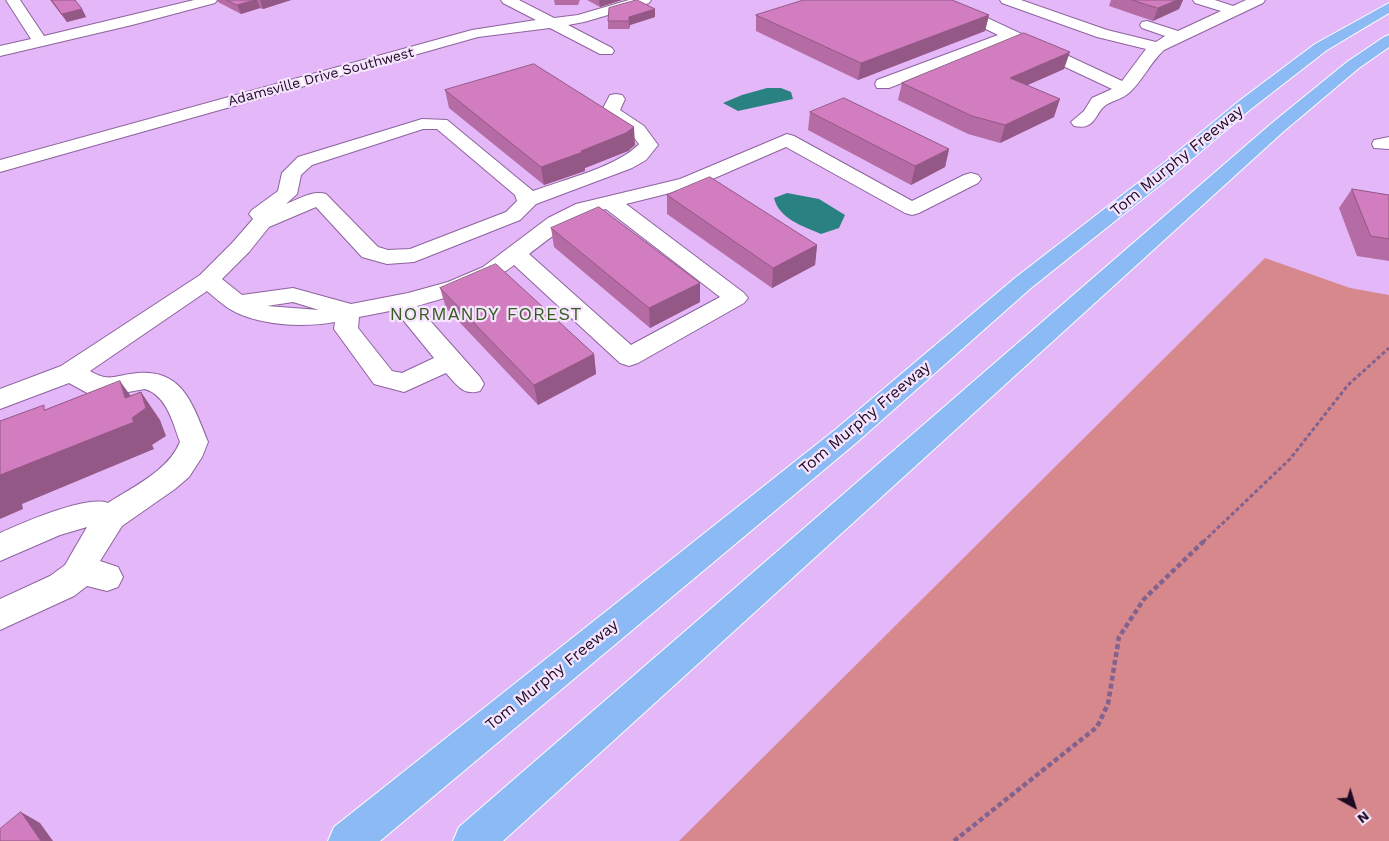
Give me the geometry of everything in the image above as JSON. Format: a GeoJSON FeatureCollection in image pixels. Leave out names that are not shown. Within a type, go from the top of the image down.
{"type":"FeatureCollection","features":[{"type":"Feature","properties":{"kind":"highway","name":"Tom Murphy Freeway"},"geometry":{"type":"LineString","coordinates":[[348,841],[846,436],[1024,283],[1157,178],[1245,105],[1321,47],[1389,7]]}},
{"type":"Feature","properties":{"kind":"highway"},"geometry":{"type":"LineString","coordinates":[[473,841],[1278,127],[1334,80],[1389,40]]}},
{"type":"Feature","properties":{"kind":"street"},"geometry":{"type":"LineString","coordinates":[[13,0],[40,42]]}},
{"type":"Feature","properties":{"kind":"street"},"geometry":{"type":"LineString","coordinates":[[0,51],[132,21],[210,0]]}},
{"type":"Feature","properties":{"kind":"street"},"geometry":{"type":"LineString","coordinates":[[508,0],[606,51]]}},
{"type":"Feature","properties":{"kind":"street","name":"Adamsville Drive Southwest"},"geometry":{"type":"LineString","coordinates":[[0,166],[477,33],[504,28],[552,24],[644,0]]}},
{"type":"Feature","properties":{"kind":"street"},"geometry":{"type":"LineString","coordinates":[[1006,0],[1102,34],[1158,47]]}},
{"type":"Feature","properties":{"kind":"street"},"geometry":{"type":"LineString","coordinates":[[1203,0],[1235,11]]}},
{"type":"Feature","properties":{"kind":"street"},"geometry":{"type":"LineString","coordinates":[[1080,122],[1091,114],[1098,102],[1114,96],[1125,88],[1147,57],[1158,47],[1258,0]]}},
{"type":"Feature","properties":{"kind":"street"},"geometry":{"type":"LineString","coordinates":[[939,4],[1125,88]]}},
{"type":"Feature","properties":{"kind":"street"},"geometry":{"type":"LineString","coordinates":[[1147,25],[1179,36]]}},
{"type":"Feature","properties":{"kind":"street"},"geometry":{"type":"LineString","coordinates":[[883,84],[1011,35]]}},
{"type":"Feature","properties":{"kind":"street"},"geometry":{"type":"LineString","coordinates":[[0,399],[70,372],[208,280],[261,222],[319,198],[370,252],[387,257],[414,255],[513,216],[528,200],[625,164],[645,151],[649,145],[643,136],[610,112],[616,99]]}},
{"type":"Feature","properties":{"kind":"street"},"geometry":{"type":"LineString","coordinates":[[261,222],[255,218],[287,194],[298,181],[292,173],[305,161],[400,129],[422,124],[441,124],[524,192],[528,200]]}},
{"type":"Feature","properties":{"kind":"street"},"geometry":{"type":"LineString","coordinates":[[208,280],[237,303],[256,312],[293,317],[317,318],[401,302],[456,287],[491,272],[556,223],[583,208],[688,184],[787,140],[912,209],[971,179]]}},
{"type":"Feature","properties":{"kind":"street"},"geometry":{"type":"LineString","coordinates":[[515,254],[629,357],[736,298],[609,201]]}},
{"type":"Feature","properties":{"kind":"street"},"geometry":{"type":"LineString","coordinates":[[237,303],[293,295],[348,312]]}},
{"type":"Feature","properties":{"kind":"street"},"geometry":{"type":"LineString","coordinates":[[293,317],[314,300]]}},
{"type":"Feature","properties":{"kind":"street"},"geometry":{"type":"LineString","coordinates":[[401,302],[471,384]]}},
{"type":"Feature","properties":{"kind":"street"},"geometry":{"type":"LineString","coordinates":[[348,312],[346,329],[383,378],[404,382],[450,361]]}},
{"type":"Feature","properties":{"kind":"street"},"geometry":{"type":"LineString","coordinates":[[0,615],[62,586],[78,574],[93,574],[90,549],[111,517],[165,481],[179,469],[188,456],[194,442],[179,403],[162,385],[146,380],[92,394],[70,372]]}},
{"type":"Feature","properties":{"kind":"street"},"geometry":{"type":"LineString","coordinates":[[0,548],[40,530],[80,517],[101,513],[111,517]]}},
{"type":"Feature","properties":{"kind":"path"},"geometry":{"type":"LineString","coordinates":[[954,841],[1097,727],[1108,704],[1119,637],[1144,599],[1290,459],[1348,385],[1389,348]]}},
{"type":"Feature","properties":{"kind":"shaded area"},"geometry":{"type":"Polygon","coordinates":[[[767,88],[781,88],[791,92],[793,99],[738,111],[723,103],[742,95],[767,88]]]}},
{"type":"Feature","properties":{"kind":"shaded area"},"geometry":{"type":"Polygon","coordinates":[[[787,193],[819,199],[845,215],[839,228],[821,234],[786,217],[774,198],[787,193]]]}},
{"type":"Feature","properties":{"kind":"shaded area"},"geometry":{"type":"Polygon","coordinates":[[[1265,258],[1350,288],[1389,295],[1389,841],[679,841],[1265,258]]]}},
{"type":"Feature","properties":{"kind":"building"},"geometry":{"type":"Polygon","coordinates":[[[52,0],[75,0],[82,9],[62,14],[52,0]]]}},
{"type":"Feature","properties":{"kind":"building"},"geometry":{"type":"Polygon","coordinates":[[[227,0],[255,0],[237,5],[227,0]]]}},
{"type":"Feature","properties":{"kind":"building"},"geometry":{"type":"Polygon","coordinates":[[[637,0],[655,9],[629,17],[629,21],[608,21],[609,8],[637,0]]]}},
{"type":"Feature","properties":{"kind":"building"},"geometry":{"type":"Polygon","coordinates":[[[804,0],[952,0],[989,15],[861,63],[756,15],[804,0]]]}},
{"type":"Feature","properties":{"kind":"building"},"geometry":{"type":"Polygon","coordinates":[[[1132,0],[1177,0],[1158,8],[1132,0]]]}},
{"type":"Feature","properties":{"kind":"building"},"geometry":{"type":"Polygon","coordinates":[[[1024,33],[1070,52],[1010,78],[1060,99],[1005,125],[972,116],[902,83],[1024,33]]]}},
{"type":"Feature","properties":{"kind":"building"},"geometry":{"type":"Polygon","coordinates":[[[534,64],[634,127],[626,133],[581,151],[583,152],[541,167],[445,90],[534,64]]]}},
{"type":"Feature","properties":{"kind":"building"},"geometry":{"type":"Polygon","coordinates":[[[844,98],[949,149],[915,166],[810,112],[844,98]]]}},
{"type":"Feature","properties":{"kind":"building"},"geometry":{"type":"Polygon","coordinates":[[[710,177],[817,245],[773,268],[667,195],[710,177]]]}},
{"type":"Feature","properties":{"kind":"building"},"geometry":{"type":"Polygon","coordinates":[[[1352,189],[1389,195],[1389,239],[1371,236],[1352,189]]]}},
{"type":"Feature","properties":{"kind":"building"},"geometry":{"type":"Polygon","coordinates":[[[599,207],[700,283],[649,308],[551,228],[599,207]]]}},
{"type":"Feature","properties":{"kind":"building"},"geometry":{"type":"Polygon","coordinates":[[[496,264],[594,354],[534,385],[440,288],[496,264]]]}},
{"type":"Feature","properties":{"kind":"building"},"geometry":{"type":"Polygon","coordinates":[[[120,381],[125,398],[141,392],[146,408],[132,418],[134,422],[0,475],[0,421],[44,405],[44,410],[120,381]]]}},
{"type":"Feature","properties":{"kind":"building"},"geometry":{"type":"Polygon","coordinates":[[[21,812],[41,841],[0,841],[0,829],[21,812]]]}},
{"type":"Feature","properties":{"kind":"district","name":"NORMANDY FOREST"},"geometry":{"type":"Point","coordinates":[486,315]}}]}
